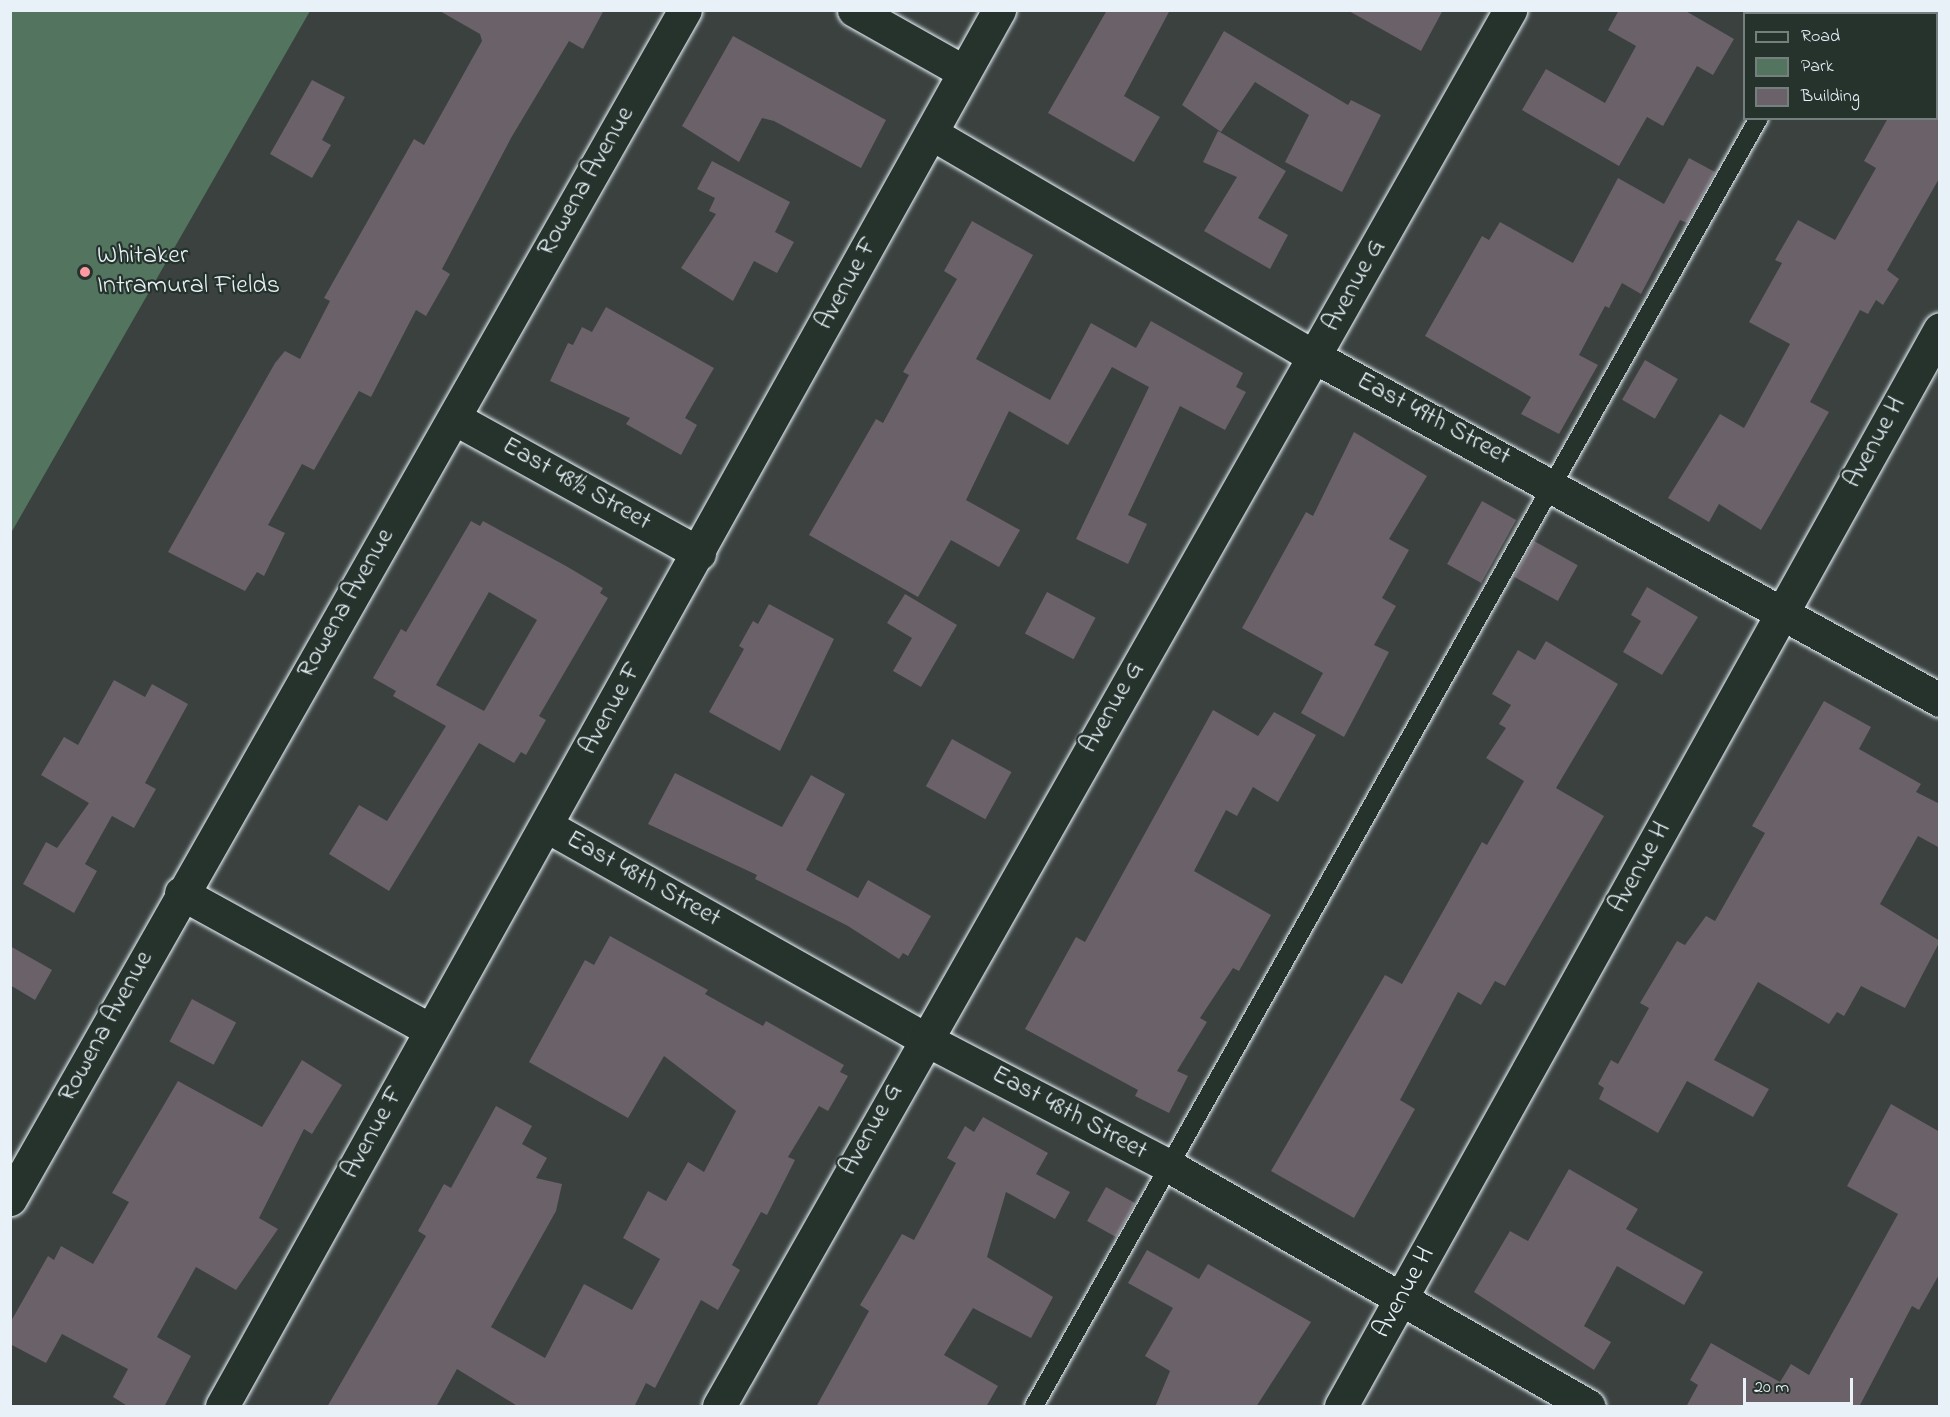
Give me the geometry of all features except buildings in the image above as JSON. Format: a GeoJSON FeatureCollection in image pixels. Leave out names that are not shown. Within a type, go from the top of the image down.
{"type":"FeatureCollection","features":[{"type":"Feature","properties":{"kind":"street","name":"Rowena Avenue"},"geometry":{"type":"LineString","coordinates":[[10,1199],[181,893],[685,10]]}},
{"type":"Feature","properties":{"kind":"street"},"geometry":{"type":"LineString","coordinates":[[854,10],[964,72]]}},
{"type":"Feature","properties":{"kind":"street","name":"Avenue F"},"geometry":{"type":"LineString","coordinates":[[222,1407],[999,10]]}},
{"type":"Feature","properties":{"kind":"street","name":"Avenue G"},"geometry":{"type":"LineString","coordinates":[[719,1407],[923,1038],[1315,357],[1510,10]]}},
{"type":"Feature","properties":{"kind":"street","name":"East 49th Street"},"geometry":{"type":"LineString","coordinates":[[931,133],[1315,357],[1555,485],[1782,614],[1940,700]]}},
{"type":"Feature","properties":{"kind":"street","name":"Avenue H"},"geometry":{"type":"LineString","coordinates":[[1341,1407],[1940,329]]}},
{"type":"Feature","properties":{"kind":"street","name":"East 48½ Street"},"geometry":{"type":"LineString","coordinates":[[454,417],[699,553]]}},
{"type":"Feature","properties":{"kind":"street","name":"East 48th Street"},"geometry":{"type":"LineString","coordinates":[[547,826],[923,1038],[1171,1167],[1588,1407]]}},
{"type":"Feature","properties":{"kind":"street"},"geometry":{"type":"LineString","coordinates":[[181,893],[430,1030]]}},
{"type":"Feature","properties":{"kind":"lane"},"geometry":{"type":"LineString","coordinates":[[1034,1407],[1555,485],[1758,120]]}},
{"type":"Feature","properties":{"kind":"green space","name":"Whitaker Intramural Fields"},"geometry":{"type":"Polygon","coordinates":[[[10,11],[310,11],[11,533],[10,11]]]}},
{"type":"Feature","properties":{"kind":"place","name":"Whitaker Intramural Fields"},"geometry":{"type":"Point","coordinates":[85,272]}}]}
